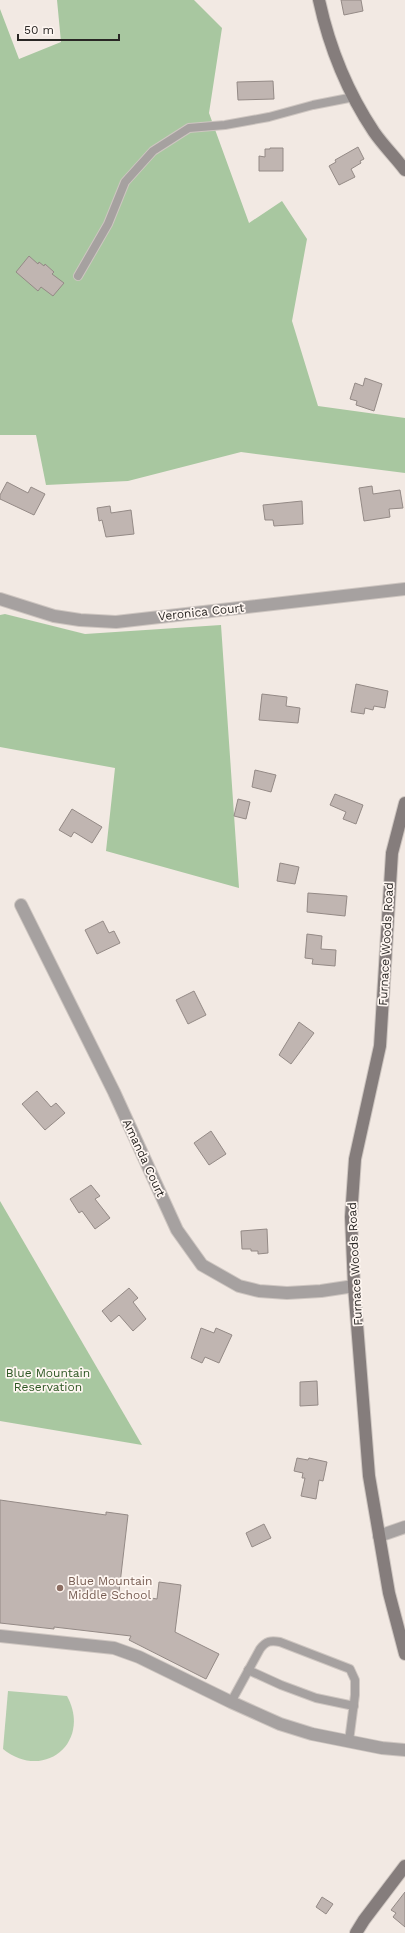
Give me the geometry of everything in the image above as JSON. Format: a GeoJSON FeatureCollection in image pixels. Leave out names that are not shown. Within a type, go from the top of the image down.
{"type":"FeatureCollection","features":[{"type":"Feature","properties":{"kind":"street"},"geometry":{"type":"LineString","coordinates":[[319,0],[343,74],[354,97],[375,133],[405,170]]}},
{"type":"Feature","properties":{"kind":"street","name":"Veronica Court"},"geometry":{"type":"LineString","coordinates":[[0,599],[54,616],[80,620],[116,622],[405,589]]}},
{"type":"Feature","properties":{"kind":"street","name":"Furnace Woods Road"},"geometry":{"type":"LineString","coordinates":[[405,803],[392,853],[380,1046],[355,1159],[351,1216],[354,1286],[369,1476],[389,1593],[405,1654]]}},
{"type":"Feature","properties":{"kind":"street","name":"Amanda Court"},"geometry":{"type":"LineString","coordinates":[[21,905],[112,1087],[177,1230],[202,1265],[239,1286],[259,1291],[287,1293],[321,1291],[354,1286]]}},
{"type":"Feature","properties":{"kind":"street"},"geometry":{"type":"LineString","coordinates":[[379,1536],[405,1527]]}},
{"type":"Feature","properties":{"kind":"street"},"geometry":{"type":"LineString","coordinates":[[0,1636],[114,1648],[139,1657],[280,1724],[312,1734],[382,1748],[405,1750]]}},
{"type":"Feature","properties":{"kind":"street"},"geometry":{"type":"LineString","coordinates":[[356,1933],[364,1920],[405,1866]]}},
{"type":"Feature","properties":{"kind":"lane"},"geometry":{"type":"LineString","coordinates":[[78,276],[108,224],[125,182],[152,151],[189,128],[225,125],[269,117],[313,105],[354,97]]}},
{"type":"Feature","properties":{"kind":"lane"},"geometry":{"type":"LineString","coordinates":[[231,1702],[248,1670],[265,1643],[272,1641],[280,1642],[350,1668],[355,1680],[354,1706],[349,1741]]}},
{"type":"Feature","properties":{"kind":"lane"},"geometry":{"type":"LineString","coordinates":[[248,1670],[281,1685],[316,1698],[354,1706]]}},
{"type":"Feature","properties":{"kind":"green space"},"geometry":{"type":"Polygon","coordinates":[[[57,0],[194,0],[222,28],[209,113],[249,223],[282,201],[307,239],[292,321],[318,406],[405,418],[405,473],[241,452],[128,481],[46,485],[36,435],[0,435],[0,9],[19,59],[61,42],[57,0]]]}},
{"type":"Feature","properties":{"kind":"green space"},"geometry":{"type":"Polygon","coordinates":[[[5,614],[85,634],[221,625],[239,888],[106,851],[115,768],[0,747],[0,615],[5,614]]]}},
{"type":"Feature","properties":{"kind":"green space","name":"Blue Mountain Reservation"},"geometry":{"type":"Polygon","coordinates":[[[0,1201],[142,1445],[0,1421],[0,1201]]]}},
{"type":"Feature","properties":{"kind":"green space"},"geometry":{"type":"Polygon","coordinates":[[[8,1691],[67,1696],[73,1713],[73,1728],[69,1742],[60,1752],[48,1759],[34,1761],[19,1758],[3,1749],[8,1691]]]}},
{"type":"Feature","properties":{"kind":"building"},"geometry":{"type":"Polygon","coordinates":[[[341,0],[361,0],[363,11],[344,15],[341,0]]]}},
{"type":"Feature","properties":{"kind":"building"},"geometry":{"type":"Polygon","coordinates":[[[273,81],[274,99],[238,100],[237,82],[273,81]]]}},
{"type":"Feature","properties":{"kind":"building"},"geometry":{"type":"Polygon","coordinates":[[[358,147],[364,159],[360,161],[361,163],[351,169],[355,177],[339,185],[329,166],[336,162],[335,160],[358,147]]]}},
{"type":"Feature","properties":{"kind":"building"},"geometry":{"type":"Polygon","coordinates":[[[283,148],[283,171],[259,171],[259,156],[265,157],[265,149],[283,148]]]}},
{"type":"Feature","properties":{"kind":"building"},"geometry":{"type":"Polygon","coordinates":[[[29,256],[38,264],[39,262],[44,266],[45,264],[54,272],[52,274],[64,283],[53,296],[41,287],[38,291],[16,272],[29,256]]]}},
{"type":"Feature","properties":{"kind":"building"},"geometry":{"type":"Polygon","coordinates":[[[365,378],[382,384],[374,411],[356,405],[357,401],[350,399],[355,383],[363,386],[365,378]]]}},
{"type":"Feature","properties":{"kind":"building"},"geometry":{"type":"Polygon","coordinates":[[[7,482],[28,493],[31,487],[45,494],[34,515],[0,499],[0,495],[7,482]]]}},
{"type":"Feature","properties":{"kind":"building"},"geometry":{"type":"Polygon","coordinates":[[[372,486],[373,494],[400,490],[403,508],[389,509],[390,517],[364,521],[359,488],[372,486]]]}},
{"type":"Feature","properties":{"kind":"building"},"geometry":{"type":"Polygon","coordinates":[[[302,501],[303,524],[274,526],[273,520],[265,520],[263,505],[302,501]]]}},
{"type":"Feature","properties":{"kind":"building"},"geometry":{"type":"Polygon","coordinates":[[[110,506],[111,513],[131,510],[134,534],[106,537],[102,520],[99,521],[97,508],[110,506]]]}},
{"type":"Feature","properties":{"kind":"building"},"geometry":{"type":"Polygon","coordinates":[[[356,684],[388,691],[385,708],[374,706],[373,710],[365,708],[364,714],[351,712],[356,684]]]}},
{"type":"Feature","properties":{"kind":"building"},"geometry":{"type":"Polygon","coordinates":[[[262,694],[287,697],[286,706],[300,708],[298,723],[259,720],[262,694]]]}},
{"type":"Feature","properties":{"kind":"building"},"geometry":{"type":"Polygon","coordinates":[[[255,770],[276,775],[271,792],[252,787],[255,770]]]}},
{"type":"Feature","properties":{"kind":"building"},"geometry":{"type":"Polygon","coordinates":[[[335,794],[363,805],[356,824],[343,819],[346,812],[330,805],[335,794]]]}},
{"type":"Feature","properties":{"kind":"building"},"geometry":{"type":"Polygon","coordinates":[[[238,799],[250,802],[246,819],[234,816],[238,799]]]}},
{"type":"Feature","properties":{"kind":"building"},"geometry":{"type":"Polygon","coordinates":[[[72,809],[102,827],[92,843],[74,832],[71,837],[59,830],[72,809]]]}},
{"type":"Feature","properties":{"kind":"building"},"geometry":{"type":"Polygon","coordinates":[[[280,863],[299,867],[295,884],[277,881],[280,863]]]}},
{"type":"Feature","properties":{"kind":"building"},"geometry":{"type":"Polygon","coordinates":[[[308,893],[347,896],[345,916],[307,912],[308,893]]]}},
{"type":"Feature","properties":{"kind":"building"},"geometry":{"type":"Polygon","coordinates":[[[103,921],[109,933],[114,931],[120,943],[97,954],[85,930],[103,921]]]}},
{"type":"Feature","properties":{"kind":"building"},"geometry":{"type":"Polygon","coordinates":[[[307,934],[322,936],[321,949],[336,950],[335,966],[312,964],[313,959],[305,958],[307,934]]]}},
{"type":"Feature","properties":{"kind":"building"},"geometry":{"type":"Polygon","coordinates":[[[194,991],[206,1015],[188,1024],[176,1000],[194,991]]]}},
{"type":"Feature","properties":{"kind":"building"},"geometry":{"type":"Polygon","coordinates":[[[299,1022],[314,1033],[291,1064],[279,1055],[299,1022]]]}},
{"type":"Feature","properties":{"kind":"building"},"geometry":{"type":"Polygon","coordinates":[[[37,1091],[51,1107],[56,1103],[65,1113],[45,1130],[22,1104],[37,1091]]]}},
{"type":"Feature","properties":{"kind":"building"},"geometry":{"type":"Polygon","coordinates":[[[211,1131],[226,1154],[209,1165],[194,1143],[211,1131]]]}},
{"type":"Feature","properties":{"kind":"building"},"geometry":{"type":"Polygon","coordinates":[[[91,1185],[100,1196],[95,1199],[110,1218],[95,1229],[82,1211],[79,1213],[70,1199],[91,1185]]]}},
{"type":"Feature","properties":{"kind":"building"},"geometry":{"type":"Polygon","coordinates":[[[267,1229],[268,1253],[258,1254],[258,1251],[242,1249],[241,1231],[267,1229]]]}},
{"type":"Feature","properties":{"kind":"building"},"geometry":{"type":"Polygon","coordinates":[[[129,1288],[138,1298],[133,1302],[146,1319],[133,1331],[119,1315],[111,1322],[102,1311],[129,1288]]]}},
{"type":"Feature","properties":{"kind":"building"},"geometry":{"type":"Polygon","coordinates":[[[201,1328],[214,1333],[216,1328],[232,1335],[219,1363],[205,1357],[202,1363],[191,1358],[201,1328]]]}},
{"type":"Feature","properties":{"kind":"building"},"geometry":{"type":"Polygon","coordinates":[[[317,1381],[318,1405],[300,1406],[300,1382],[317,1381]]]}},
{"type":"Feature","properties":{"kind":"building"},"geometry":{"type":"Polygon","coordinates":[[[297,1458],[308,1460],[309,1458],[327,1462],[323,1481],[319,1480],[316,1499],[301,1496],[305,1478],[302,1478],[303,1473],[294,1471],[297,1458]]]}},
{"type":"Feature","properties":{"kind":"building","name":"Blue Mountain Middle School"},"geometry":{"type":"Polygon","coordinates":[[[0,1500],[106,1515],[106,1512],[128,1515],[119,1592],[157,1599],[159,1582],[181,1585],[175,1632],[219,1654],[206,1679],[129,1640],[131,1636],[54,1627],[54,1629],[0,1623],[0,1500]]]}},
{"type":"Feature","properties":{"kind":"building"},"geometry":{"type":"Polygon","coordinates":[[[264,1524],[271,1538],[252,1547],[246,1533],[264,1524]]]}},
{"type":"Feature","properties":{"kind":"building"},"geometry":{"type":"Polygon","coordinates":[[[405,1892],[405,1927],[393,1917],[396,1913],[391,1910],[405,1892]]]}},
{"type":"Feature","properties":{"kind":"building"},"geometry":{"type":"Polygon","coordinates":[[[322,1897],[333,1904],[326,1914],[316,1907],[322,1897]]]}},
{"type":"Feature","properties":{"kind":"place","name":"Blue Mountain Middle School"},"geometry":{"type":"Point","coordinates":[60,1588]}}]}
